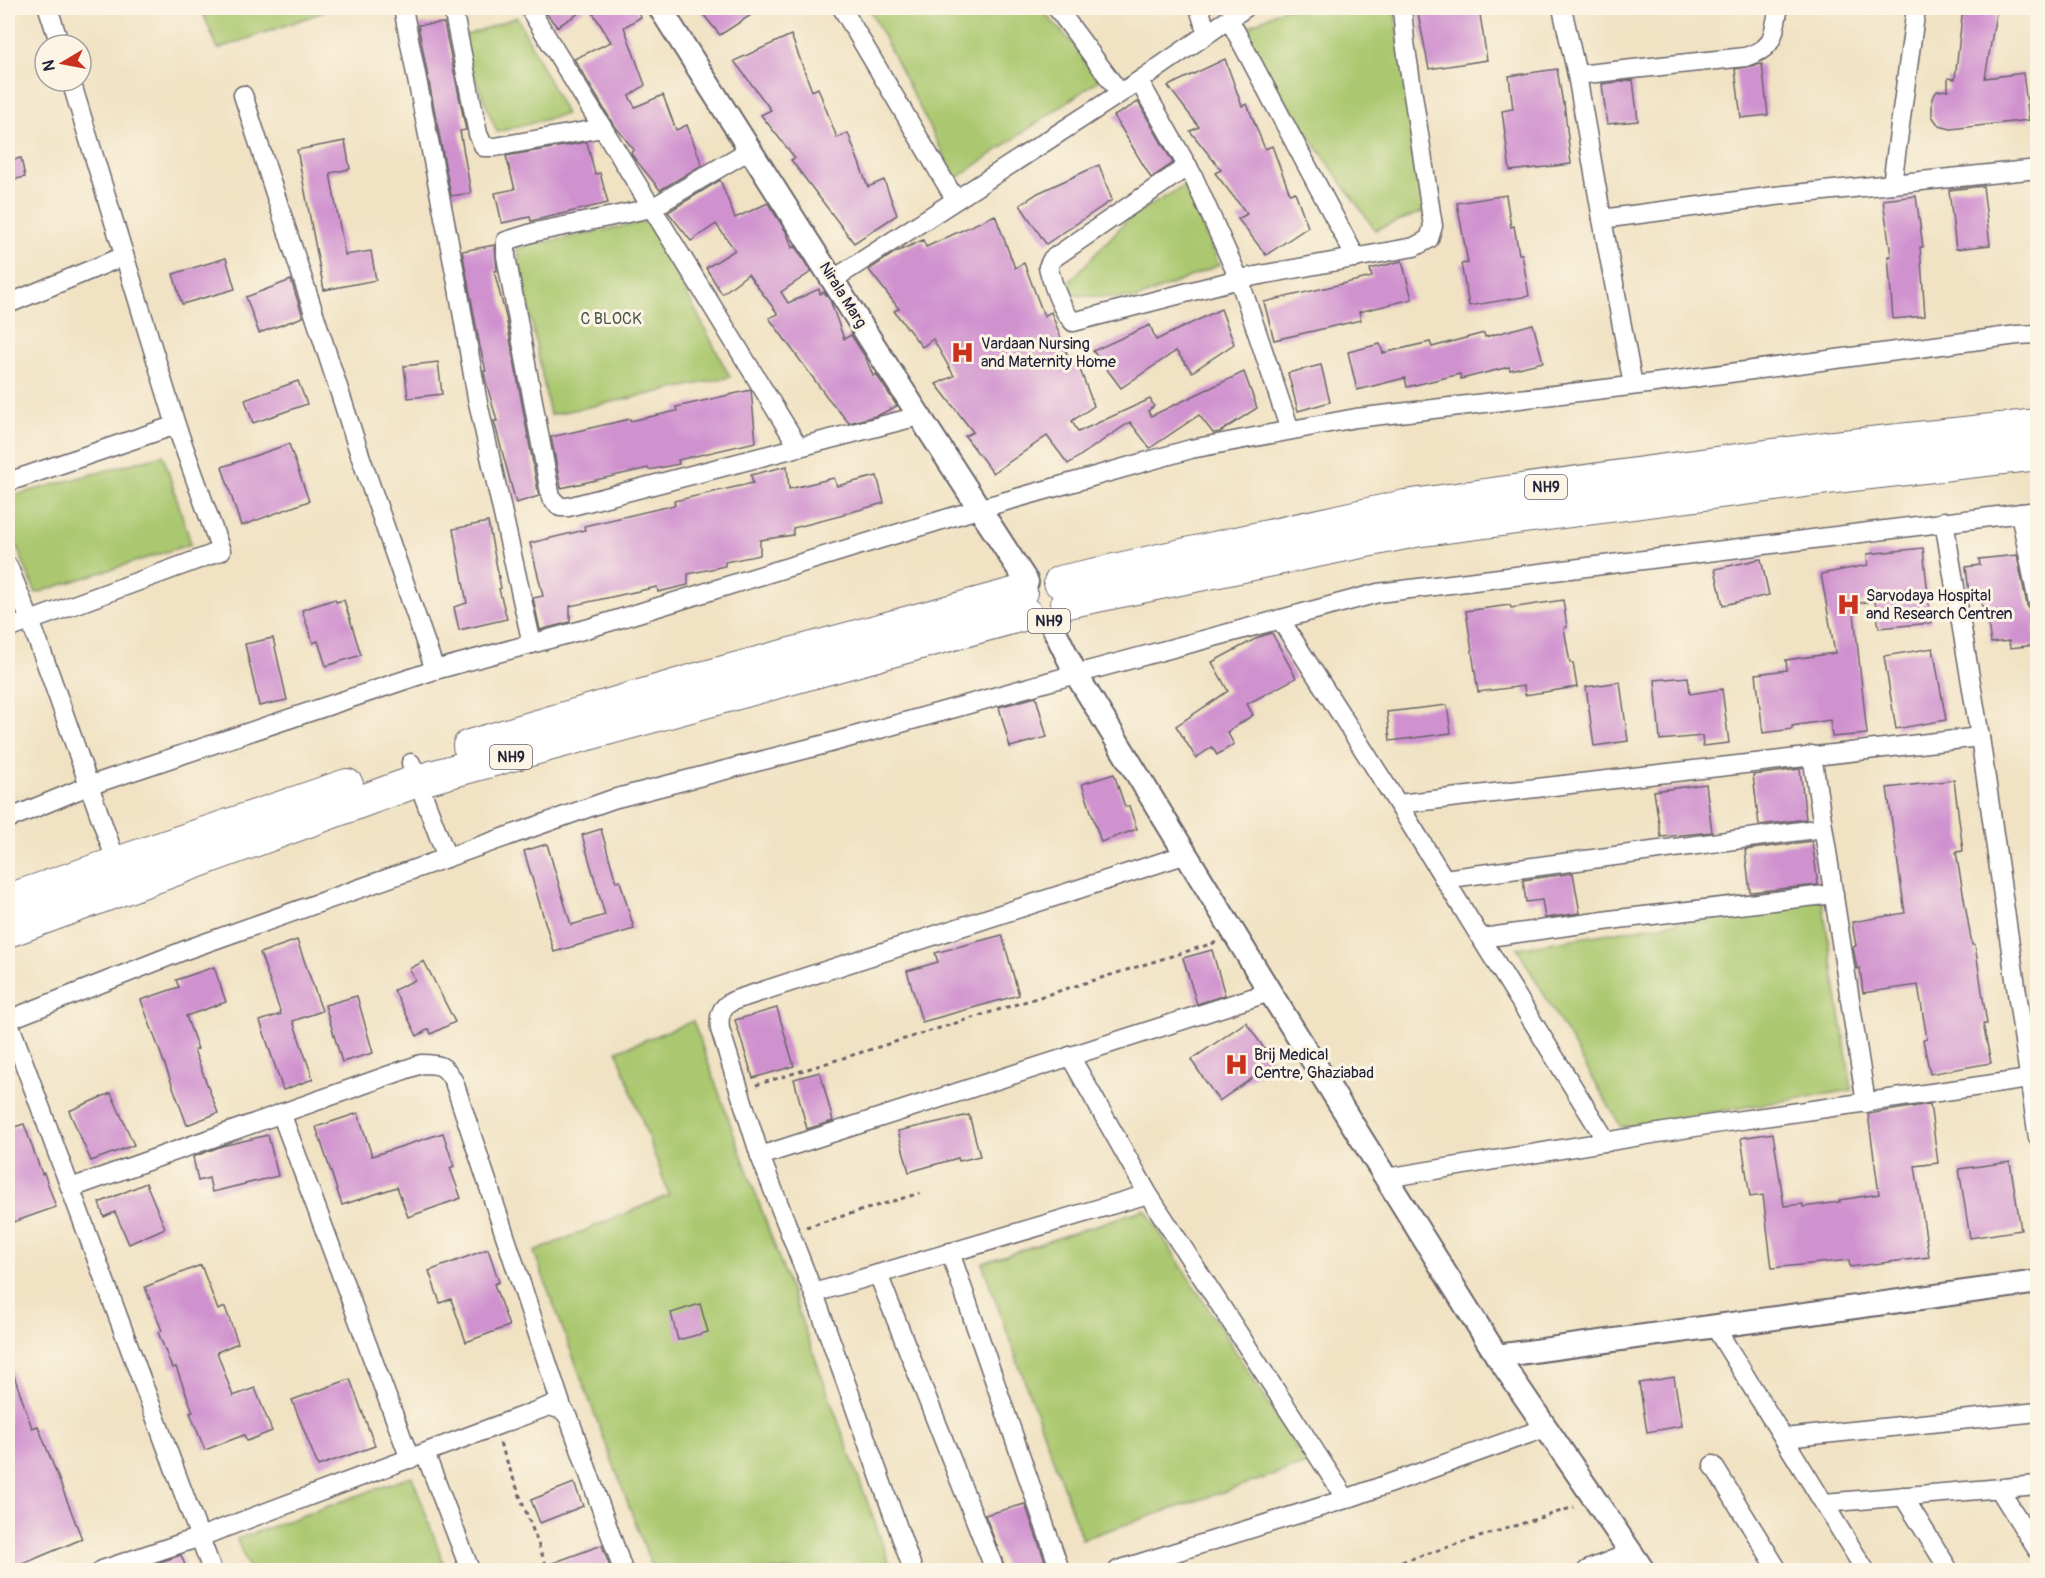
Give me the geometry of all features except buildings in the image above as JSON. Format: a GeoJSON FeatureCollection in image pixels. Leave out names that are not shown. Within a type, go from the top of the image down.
{"type":"FeatureCollection","features":[{"type":"Feature","properties":{"kind":"highway","name":"NH9"},"geometry":{"type":"LineString","coordinates":[[8,900],[117,863],[414,772],[693,680],[1042,599],[1405,506],[1825,448],[2037,425]]}},
{"type":"Feature","properties":{"kind":"highway","name":"NH9"},"geometry":{"type":"LineString","coordinates":[[1042,599],[1415,531],[1828,478],[2037,454]]}},
{"type":"Feature","properties":{"kind":"highway","name":"NH9"},"geometry":{"type":"LineString","coordinates":[[8,931],[414,772]]}},
{"type":"Feature","properties":{"kind":"street"},"geometry":{"type":"LineString","coordinates":[[48,8],[56,33]]}},
{"type":"Feature","properties":{"kind":"street"},"geometry":{"type":"LineString","coordinates":[[403,8],[452,253],[477,398],[532,644]]}},
{"type":"Feature","properties":{"kind":"street"},"geometry":{"type":"LineString","coordinates":[[454,8],[478,134],[484,147],[603,128]]}},
{"type":"Feature","properties":{"kind":"street"},"geometry":{"type":"LineString","coordinates":[[529,8],[798,446]]}},
{"type":"Feature","properties":{"kind":"street","name":"Nirala Marg"},"geometry":{"type":"LineString","coordinates":[[660,8],[978,509],[1042,599],[1076,674],[1270,992],[1497,1356],[1638,1561]]}},
{"type":"Feature","properties":{"kind":"street"},"geometry":{"type":"LineString","coordinates":[[842,8],[955,199]]}},
{"type":"Feature","properties":{"kind":"street"},"geometry":{"type":"LineString","coordinates":[[1057,8],[1120,93]]}},
{"type":"Feature","properties":{"kind":"street"},"geometry":{"type":"LineString","coordinates":[[1199,8],[1207,34]]}},
{"type":"Feature","properties":{"kind":"street"},"geometry":{"type":"LineString","coordinates":[[834,279],[1139,81],[1245,8]]}},
{"type":"Feature","properties":{"kind":"street"},"geometry":{"type":"LineString","coordinates":[[1188,166],[1052,259],[1048,267],[1066,315],[1072,322],[1239,279],[1414,247],[1429,239],[1433,226],[1405,42],[1402,8]]}},
{"type":"Feature","properties":{"kind":"street"},"geometry":{"type":"LineString","coordinates":[[1562,8],[1577,75],[1633,385]]}},
{"type":"Feature","properties":{"kind":"street"},"geometry":{"type":"LineString","coordinates":[[1577,75],[1745,57],[1760,53],[1769,46],[1779,8]]}},
{"type":"Feature","properties":{"kind":"street"},"geometry":{"type":"LineString","coordinates":[[1892,184],[1916,8]]}},
{"type":"Feature","properties":{"kind":"street"},"geometry":{"type":"LineString","coordinates":[[1229,19],[1356,258]]}},
{"type":"Feature","properties":{"kind":"street"},"geometry":{"type":"LineString","coordinates":[[1139,81],[1188,166],[1239,279],[1290,430]]}},
{"type":"Feature","properties":{"kind":"street"},"geometry":{"type":"LineString","coordinates":[[8,629],[221,551],[176,425],[74,93]]}},
{"type":"Feature","properties":{"kind":"street"},"geometry":{"type":"LineString","coordinates":[[243,95],[361,458],[435,670]]}},
{"type":"Feature","properties":{"kind":"street"},"geometry":{"type":"LineString","coordinates":[[751,149],[652,208],[535,232],[506,241],[506,256],[551,498],[560,507],[567,507],[919,416]]}},
{"type":"Feature","properties":{"kind":"street"},"geometry":{"type":"LineString","coordinates":[[1602,219],[1775,196],[2037,169]]}},
{"type":"Feature","properties":{"kind":"street"},"geometry":{"type":"LineString","coordinates":[[8,303],[124,256]]}},
{"type":"Feature","properties":{"kind":"street"},"geometry":{"type":"LineString","coordinates":[[8,819],[88,786],[435,670],[532,644],[978,509],[1191,449],[1356,418],[2037,334]]}},
{"type":"Feature","properties":{"kind":"street"},"geometry":{"type":"LineString","coordinates":[[8,482],[176,425]]}},
{"type":"Feature","properties":{"kind":"street"},"geometry":{"type":"LineString","coordinates":[[212,1570],[8,1020],[188,950],[613,799],[826,744],[1378,593],[2029,512],[2037,603]]}},
{"type":"Feature","properties":{"kind":"street"},"geometry":{"type":"LineString","coordinates":[[1944,522],[1980,737],[2037,1137]]}},
{"type":"Feature","properties":{"kind":"street"},"geometry":{"type":"LineString","coordinates":[[8,566],[31,619],[117,863]]}},
{"type":"Feature","properties":{"kind":"street"},"geometry":{"type":"LineString","coordinates":[[1280,619],[1482,938],[1607,1142]]}},
{"type":"Feature","properties":{"kind":"street"},"geometry":{"type":"LineString","coordinates":[[1398,804],[1980,737]]}},
{"type":"Feature","properties":{"kind":"street"},"geometry":{"type":"LineString","coordinates":[[1812,756],[1866,1103]]}},
{"type":"Feature","properties":{"kind":"street"},"geometry":{"type":"LineString","coordinates":[[414,772],[447,858]]}},
{"type":"Feature","properties":{"kind":"street"},"geometry":{"type":"LineString","coordinates":[[1444,879],[1823,828]]}},
{"type":"Feature","properties":{"kind":"street"},"geometry":{"type":"LineString","coordinates":[[913,1570],[814,1293],[760,1156],[720,1029],[719,1022],[726,1003],[1187,854]]}},
{"type":"Feature","properties":{"kind":"street"},"geometry":{"type":"LineString","coordinates":[[1482,938],[1618,919],[1834,894]]}},
{"type":"Feature","properties":{"kind":"street"},"geometry":{"type":"LineString","coordinates":[[760,1156],[1270,992]]}},
{"type":"Feature","properties":{"kind":"street"},"geometry":{"type":"LineString","coordinates":[[1070,1056],[1148,1194],[1346,1498]]}},
{"type":"Feature","properties":{"kind":"street"},"geometry":{"type":"LineString","coordinates":[[71,1188],[421,1064],[436,1064],[447,1069],[454,1082],[563,1410],[569,1418],[622,1570]]}},
{"type":"Feature","properties":{"kind":"street"},"geometry":{"type":"LineString","coordinates":[[1386,1178],[1607,1142],[2029,1079]]}},
{"type":"Feature","properties":{"kind":"street"},"geometry":{"type":"LineString","coordinates":[[281,1113],[418,1456],[470,1570]]}},
{"type":"Feature","properties":{"kind":"street"},"geometry":{"type":"LineString","coordinates":[[814,1293],[1148,1194]]}},
{"type":"Feature","properties":{"kind":"street"},"geometry":{"type":"LineString","coordinates":[[950,1252],[1060,1570]]}},
{"type":"Feature","properties":{"kind":"street"},"geometry":{"type":"LineString","coordinates":[[878,1274],[995,1570]]}},
{"type":"Feature","properties":{"kind":"street"},"geometry":{"type":"LineString","coordinates":[[1497,1356],[2037,1282]]}},
{"type":"Feature","properties":{"kind":"street"},"geometry":{"type":"LineString","coordinates":[[1715,1327],[1865,1570]]}},
{"type":"Feature","properties":{"kind":"street"},"geometry":{"type":"LineString","coordinates":[[102,1570],[418,1456],[542,1408],[556,1407],[563,1410]]}},
{"type":"Feature","properties":{"kind":"street"},"geometry":{"type":"LineString","coordinates":[[1784,1438],[2037,1412]]}},
{"type":"Feature","properties":{"kind":"street"},"geometry":{"type":"LineString","coordinates":[[1118,1570],[1346,1498],[1545,1428]]}},
{"type":"Feature","properties":{"kind":"street"},"geometry":{"type":"LineString","coordinates":[[1713,1465],[1778,1570]]}},
{"type":"Feature","properties":{"kind":"street"},"geometry":{"type":"LineString","coordinates":[[1824,1503],[2037,1485]]}},
{"type":"Feature","properties":{"kind":"street"},"geometry":{"type":"LineString","coordinates":[[1999,1489],[2037,1551]]}},
{"type":"Feature","properties":{"kind":"street"},"geometry":{"type":"LineString","coordinates":[[1903,1496],[1948,1570]]}},
{"type":"Feature","properties":{"kind":"street"},"geometry":{"type":"LineString","coordinates":[[1587,1570],[1638,1561]]}},
{"type":"Feature","properties":{"kind":"path"},"geometry":{"type":"LineString","coordinates":[[740,1090],[1236,936]]}},
{"type":"Feature","properties":{"kind":"path"},"geometry":{"type":"LineString","coordinates":[[790,1232],[921,1193]]}},
{"type":"Feature","properties":{"kind":"path"},"geometry":{"type":"LineString","coordinates":[[493,1427],[548,1570]]}},
{"type":"Feature","properties":{"kind":"path"},"geometry":{"type":"LineString","coordinates":[[1376,1570],[1595,1500]]}},
{"type":"Feature","properties":{"kind":"green space"},"geometry":{"type":"Polygon","coordinates":[[[201,8],[335,8],[218,49],[201,8]]]}},
{"type":"Feature","properties":{"kind":"green space"},"geometry":{"type":"Polygon","coordinates":[[[869,8],[1040,8],[1103,77],[956,179],[869,8]]]}},
{"type":"Feature","properties":{"kind":"green space"},"geometry":{"type":"Polygon","coordinates":[[[1284,8],[1394,8],[1430,209],[1375,230],[1237,33],[1284,8]]]}},
{"type":"Feature","properties":{"kind":"green space"},"geometry":{"type":"Polygon","coordinates":[[[517,17],[566,114],[497,132],[459,38],[517,17]]]}},
{"type":"Feature","properties":{"kind":"green space"},"geometry":{"type":"Polygon","coordinates":[[[1184,186],[1219,265],[1136,299],[1058,294],[1130,217],[1184,186]]]}},
{"type":"Feature","properties":{"kind":"green space","name":"C BLOCK"},"geometry":{"type":"Polygon","coordinates":[[[649,221],[730,377],[550,415],[517,248],[649,221]]]}},
{"type":"Feature","properties":{"kind":"green space"},"geometry":{"type":"Polygon","coordinates":[[[163,455],[191,544],[36,593],[8,525],[8,497],[163,455]]]}},
{"type":"Feature","properties":{"kind":"green space"},"geometry":{"type":"Polygon","coordinates":[[[1822,899],[1852,1090],[1621,1127],[1517,948],[1822,899]]]}},
{"type":"Feature","properties":{"kind":"green space"},"geometry":{"type":"Polygon","coordinates":[[[693,1021],[892,1570],[653,1570],[534,1252],[669,1195],[617,1051],[693,1021]]]}},
{"type":"Feature","properties":{"kind":"green space"},"geometry":{"type":"Polygon","coordinates":[[[1145,1209],[1307,1464],[1082,1539],[982,1263],[1145,1209]]]}},
{"type":"Feature","properties":{"kind":"green space"},"geometry":{"type":"Polygon","coordinates":[[[412,1476],[446,1570],[249,1570],[237,1539],[412,1476]]]}},
{"type":"Feature","properties":{"kind":"place","name":"Vardaan Nursing and Maternity Home"},"geometry":{"type":"Point","coordinates":[963,353]}},
{"type":"Feature","properties":{"kind":"place","name":"Sarvodaya Hospital and Research Centren"},"geometry":{"type":"Point","coordinates":[1848,605]}},
{"type":"Feature","properties":{"kind":"place","name":"Brij Medical Centre, Ghaziabad"},"geometry":{"type":"Point","coordinates":[1236,1064]}}]}
